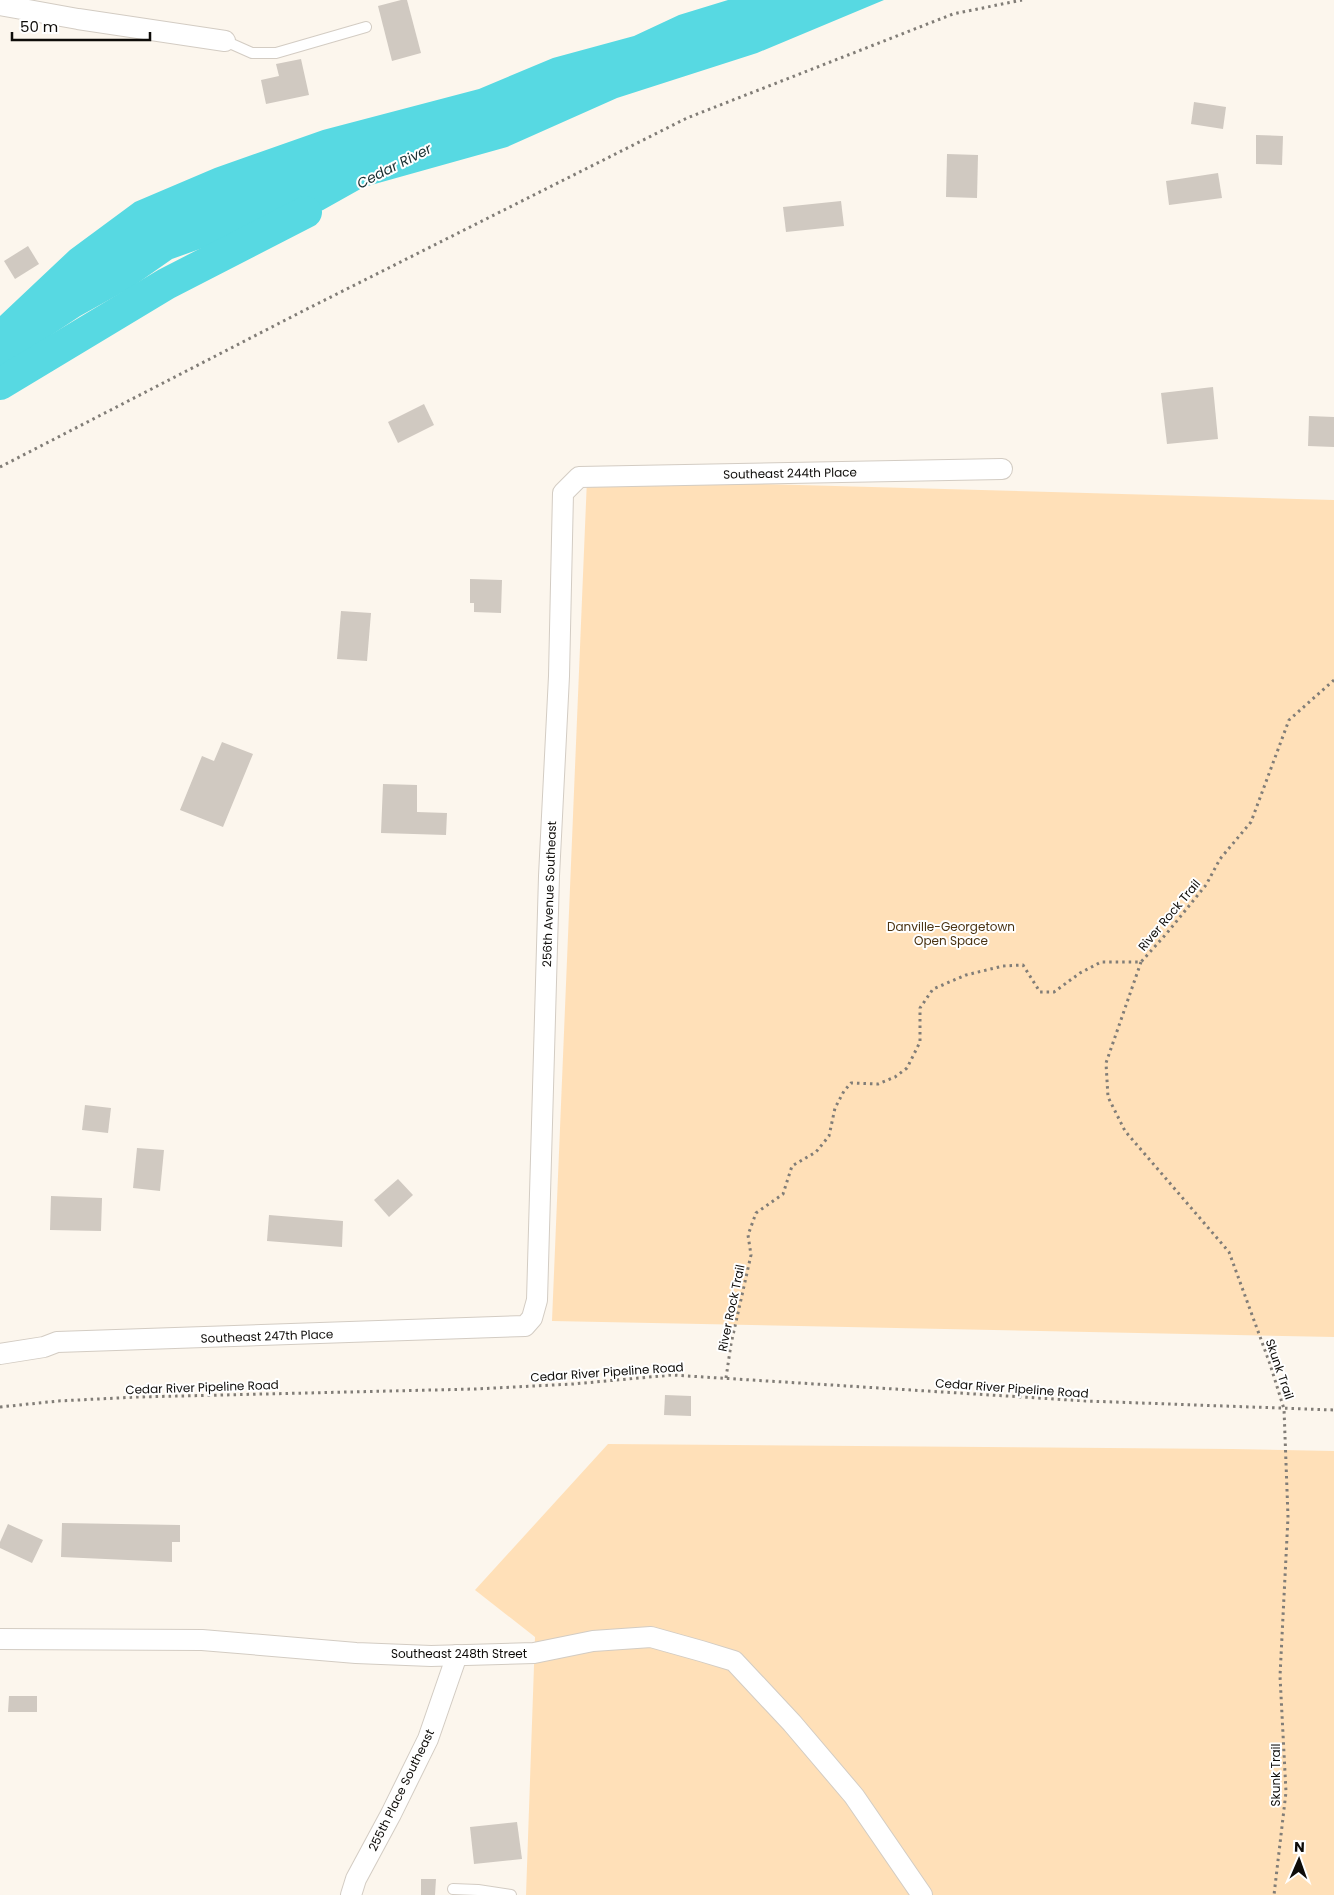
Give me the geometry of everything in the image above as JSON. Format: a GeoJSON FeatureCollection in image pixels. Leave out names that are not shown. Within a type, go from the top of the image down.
{"type":"FeatureCollection","features":[{"type":"Feature","properties":{"kind":"street"},"geometry":{"type":"LineString","coordinates":[[0,5],[224,41]]}},
{"type":"Feature","properties":{"kind":"street","name":"Southeast 244th Place"},"geometry":{"type":"LineString","coordinates":[[579,476],[1002,469]]}},
{"type":"Feature","properties":{"kind":"street","name":"256th Avenue Southeast"},"geometry":{"type":"LineString","coordinates":[[532,1318],[537,1300],[549,876],[559,676],[563,493],[579,476]]}},
{"type":"Feature","properties":{"kind":"street","name":"Southeast 247th Place"},"geometry":{"type":"LineString","coordinates":[[0,1354],[44,1347],[56,1342],[526,1326],[532,1318]]}},
{"type":"Feature","properties":{"kind":"street","name":"Southeast 248th Street"},"geometry":{"type":"LineString","coordinates":[[0,1639],[202,1640],[356,1652],[457,1656],[534,1653],[593,1641],[651,1637],[734,1661],[792,1723],[854,1796],[922,1895]]}},
{"type":"Feature","properties":{"kind":"street","name":"255th Place Southeast"},"geometry":{"type":"LineString","coordinates":[[351,1895],[356,1879],[428,1739],[457,1656]]}},
{"type":"Feature","properties":{"kind":"lane"},"geometry":{"type":"LineString","coordinates":[[224,41],[252,54],[276,53],[366,27]]}},
{"type":"Feature","properties":{"kind":"lane"},"geometry":{"type":"LineString","coordinates":[[453,1889],[478,1890],[511,1895]]}},
{"type":"Feature","properties":{"kind":"path"},"geometry":{"type":"LineString","coordinates":[[0,467],[292,316],[687,118],[952,14],[1022,0]]}},
{"type":"Feature","properties":{"kind":"path","name":"River Rock Trail"},"geometry":{"type":"LineString","coordinates":[[726,1378],[731,1344],[751,1255],[748,1235],[756,1213],[783,1194],[792,1166],[816,1152],[829,1136],[835,1108],[844,1091],[851,1083],[878,1084],[895,1077],[907,1068],[920,1042],[920,1008],[933,989],[966,974],[1003,966],[1023,965],[1040,992],[1054,992],[1080,973],[1101,962],[1141,962],[1206,885],[1220,859],[1251,822],[1289,720],[1334,680]]}},
{"type":"Feature","properties":{"kind":"path","name":"Skunk Trail"},"geometry":{"type":"LineString","coordinates":[[1141,962],[1106,1063],[1108,1097],[1125,1131],[1229,1252],[1270,1364],[1284,1409],[1288,1517],[1280,1676],[1286,1792],[1274,1895]]}},
{"type":"Feature","properties":{"kind":"path","name":"Cedar River Pipeline Road"},"geometry":{"type":"LineString","coordinates":[[0,1407],[58,1401],[128,1398],[476,1389],[573,1384],[672,1375],[1086,1401],[1334,1410]]}},
{"type":"Feature","properties":{"kind":"green space","name":"Danville-Georgetown Open Space"},"geometry":{"type":"Polygon","coordinates":[[[587,479],[1334,500],[1334,1337],[552,1321],[587,479]]]}},
{"type":"Feature","properties":{"kind":"green space"},"geometry":{"type":"Polygon","coordinates":[[[608,1444],[1334,1451],[1334,1895],[526,1895],[535,1637],[475,1590],[608,1444]]]}},
{"type":"Feature","properties":{"kind":"water"},"geometry":{"type":"Polygon","coordinates":[[[728,0],[884,0],[757,53],[617,98],[507,147],[364,187],[323,210],[267,232],[236,236],[172,259],[132,287],[80,316],[50,336],[0,390],[0,316],[70,250],[135,202],[215,168],[323,130],[479,89],[553,58],[634,36],[679,15],[728,0]]]}},
{"type":"Feature","properties":{"kind":"building"},"geometry":{"type":"Polygon","coordinates":[[[407,0],[421,53],[392,61],[378,6],[407,0]]]}},
{"type":"Feature","properties":{"kind":"building"},"geometry":{"type":"Polygon","coordinates":[[[301,59],[309,95],[266,104],[261,80],[279,76],[276,64],[301,59]]]}},
{"type":"Feature","properties":{"kind":"building"},"geometry":{"type":"Polygon","coordinates":[[[1194,102],[1226,107],[1223,129],[1191,124],[1194,102]]]}},
{"type":"Feature","properties":{"kind":"building"},"geometry":{"type":"Polygon","coordinates":[[[1256,135],[1283,136],[1282,165],[1256,164],[1256,135]]]}},
{"type":"Feature","properties":{"kind":"building"},"geometry":{"type":"Polygon","coordinates":[[[947,154],[978,155],[977,198],[946,197],[947,154]]]}},
{"type":"Feature","properties":{"kind":"building"},"geometry":{"type":"Polygon","coordinates":[[[1218,173],[1222,198],[1169,205],[1166,181],[1218,173]]]}},
{"type":"Feature","properties":{"kind":"building"},"geometry":{"type":"Polygon","coordinates":[[[841,201],[844,226],[786,232],[783,207],[841,201]]]}},
{"type":"Feature","properties":{"kind":"building"},"geometry":{"type":"Polygon","coordinates":[[[28,246],[39,264],[15,279],[4,261],[28,246]]]}},
{"type":"Feature","properties":{"kind":"building"},"geometry":{"type":"Polygon","coordinates":[[[1213,387],[1218,439],[1167,444],[1161,393],[1213,387]]]}},
{"type":"Feature","properties":{"kind":"building"},"geometry":{"type":"Polygon","coordinates":[[[424,404],[434,425],[398,443],[388,422],[424,404]]]}},
{"type":"Feature","properties":{"kind":"building"},"geometry":{"type":"Polygon","coordinates":[[[1309,416],[1334,417],[1334,447],[1308,446],[1309,416]]]}},
{"type":"Feature","properties":{"kind":"building"},"geometry":{"type":"Polygon","coordinates":[[[470,579],[502,580],[501,613],[474,612],[474,603],[470,603],[470,579]]]}},
{"type":"Feature","properties":{"kind":"building"},"geometry":{"type":"Polygon","coordinates":[[[341,611],[371,613],[367,661],[337,659],[341,611]]]}},
{"type":"Feature","properties":{"kind":"building"},"geometry":{"type":"Polygon","coordinates":[[[222,742],[253,754],[223,827],[180,810],[202,756],[214,761],[222,742]]]}},
{"type":"Feature","properties":{"kind":"building"},"geometry":{"type":"Polygon","coordinates":[[[383,784],[417,785],[417,812],[447,813],[446,835],[381,833],[383,784]]]}},
{"type":"Feature","properties":{"kind":"building"},"geometry":{"type":"Polygon","coordinates":[[[85,1105],[111,1108],[108,1133],[82,1130],[85,1105]]]}},
{"type":"Feature","properties":{"kind":"building"},"geometry":{"type":"Polygon","coordinates":[[[137,1148],[164,1150],[160,1191],[133,1188],[137,1148]]]}},
{"type":"Feature","properties":{"kind":"building"},"geometry":{"type":"Polygon","coordinates":[[[398,1179],[413,1195],[389,1217],[374,1200],[398,1179]]]}},
{"type":"Feature","properties":{"kind":"building"},"geometry":{"type":"Polygon","coordinates":[[[51,1196],[102,1198],[101,1231],[50,1230],[51,1196]]]}},
{"type":"Feature","properties":{"kind":"building"},"geometry":{"type":"Polygon","coordinates":[[[269,1215],[343,1221],[342,1247],[267,1241],[269,1215]]]}},
{"type":"Feature","properties":{"kind":"building"},"geometry":{"type":"Polygon","coordinates":[[[665,1395],[691,1396],[691,1416],[664,1415],[665,1395]]]}},
{"type":"Feature","properties":{"kind":"building"},"geometry":{"type":"Polygon","coordinates":[[[62,1523],[180,1525],[180,1542],[172,1542],[172,1562],[61,1557],[62,1523]]]}},
{"type":"Feature","properties":{"kind":"building"},"geometry":{"type":"Polygon","coordinates":[[[8,1524],[43,1540],[32,1563],[0,1548],[0,1542],[8,1524]]]}},
{"type":"Feature","properties":{"kind":"building"},"geometry":{"type":"Polygon","coordinates":[[[9,1696],[37,1696],[37,1712],[8,1712],[9,1696]]]}},
{"type":"Feature","properties":{"kind":"building"},"geometry":{"type":"Polygon","coordinates":[[[517,1822],[522,1859],[474,1864],[470,1827],[517,1822]]]}},
{"type":"Feature","properties":{"kind":"building"},"geometry":{"type":"Polygon","coordinates":[[[421,1879],[436,1879],[435,1895],[421,1895],[421,1879]]]}},
{"type":"Feature","properties":{"kind":"waterway","name":"Cedar River"},"geometry":{"type":"LineString","coordinates":[[0,384],[166,284],[306,212]]}}]}
